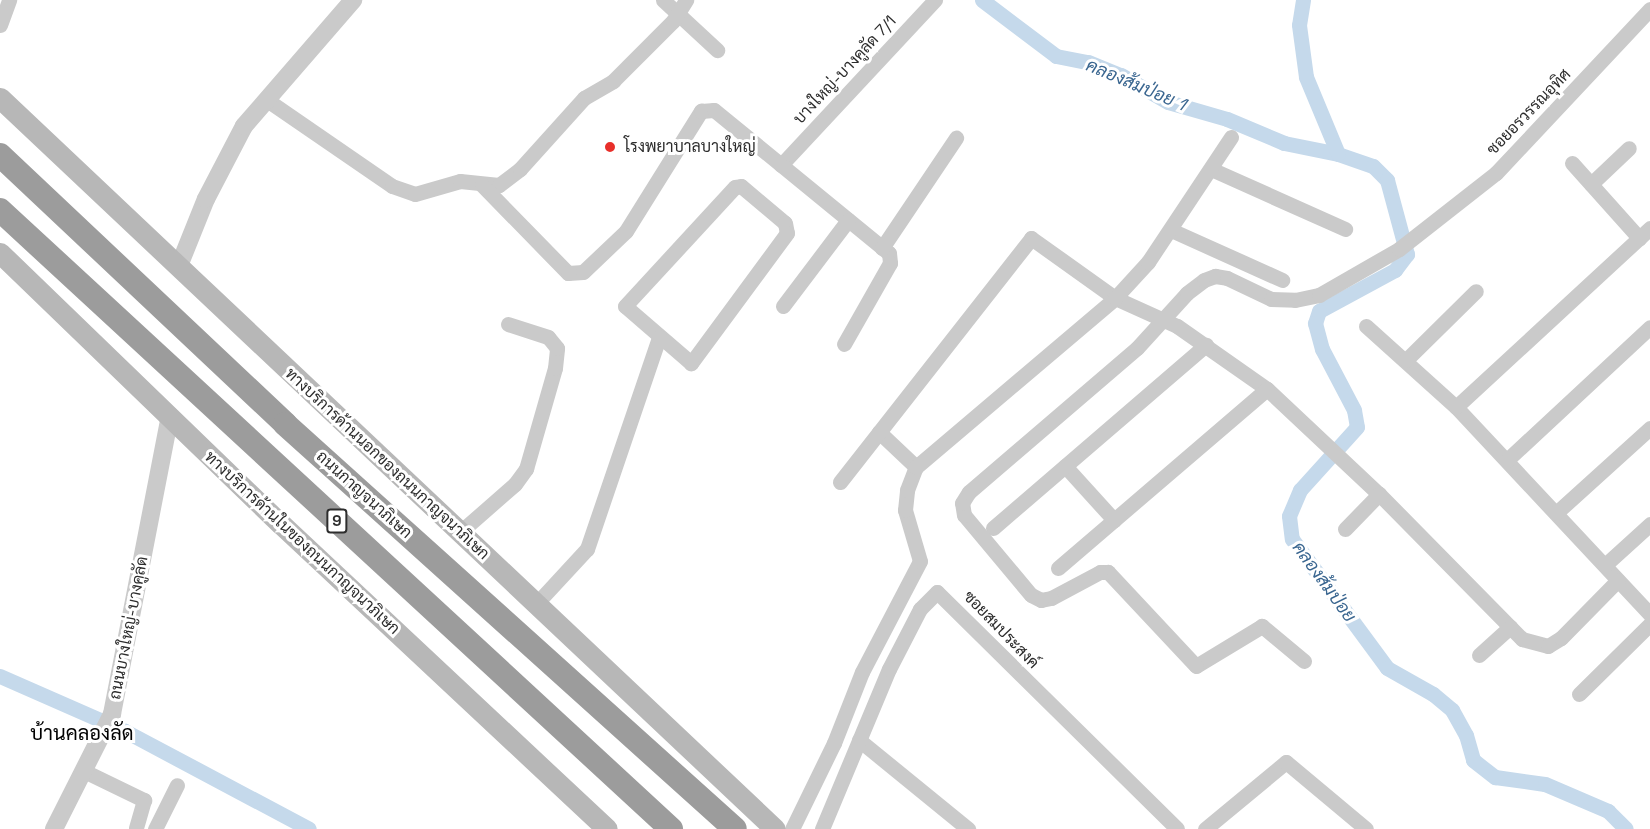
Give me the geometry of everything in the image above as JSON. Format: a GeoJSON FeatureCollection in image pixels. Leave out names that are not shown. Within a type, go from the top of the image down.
{"type":"FeatureCollection","features":[{"type":"Feature","properties":{"kind":"highway","name":"ถนนกาญจนาภิเษก"},"geometry":{"type":"LineString","coordinates":[[0,154],[285,424],[735,829]]}},
{"type":"Feature","properties":{"kind":"highway","name":"9"},"geometry":{"type":"LineString","coordinates":[[0,210],[672,829]]}},
{"type":"Feature","properties":{"kind":"main road","name":"ทางบริการด้านนอกของถนนกาญจนาภิเษก"},"geometry":{"type":"LineString","coordinates":[[0,98],[775,829]]}},
{"type":"Feature","properties":{"kind":"main road","name":"ทางบริการด้านในของถนนกาญจนาภิเษก"},"geometry":{"type":"LineString","coordinates":[[0,253],[607,829]]}},
{"type":"Feature","properties":{"kind":"street"},"geometry":{"type":"LineString","coordinates":[[0,25],[9,0]]}},
{"type":"Feature","properties":{"kind":"street"},"geometry":{"type":"LineString","coordinates":[[179,266],[230,150],[244,126],[353,0]]}},
{"type":"Feature","properties":{"kind":"street"},"geometry":{"type":"LineString","coordinates":[[663,0],[681,6],[717,50]]}},
{"type":"Feature","properties":{"kind":"street","name":"บางใหญ่-บางคูลัด 7/1"},"geometry":{"type":"LineString","coordinates":[[781,165],[934,0]]}},
{"type":"Feature","properties":{"kind":"street"},"geometry":{"type":"LineString","coordinates":[[267,100],[392,186],[416,194],[460,181],[499,185],[509,180],[552,129],[584,98],[613,81],[673,21],[681,6]]}},
{"type":"Feature","properties":{"kind":"street","name":"ซอยอรวรรณอุทิศ"},"geometry":{"type":"LineString","coordinates":[[1164,319],[1187,293],[1215,276],[1271,299],[1295,300],[1319,295],[1399,249],[1496,173],[1650,9]]}},
{"type":"Feature","properties":{"kind":"street"},"geometry":{"type":"LineString","coordinates":[[482,185],[568,273],[583,272],[626,231],[701,111],[714,110],[889,253],[890,263],[844,344]]}},
{"type":"Feature","properties":{"kind":"street"},"geometry":{"type":"LineString","coordinates":[[792,829],[834,743],[862,672],[920,561],[905,510],[907,490],[916,467],[1115,298],[1171,230],[1231,137]]}},
{"type":"Feature","properties":{"kind":"street"},"geometry":{"type":"LineString","coordinates":[[882,248],[956,138]]}},
{"type":"Feature","properties":{"kind":"street"},"geometry":{"type":"LineString","coordinates":[[1591,184],[1629,148]]}},
{"type":"Feature","properties":{"kind":"street"},"geometry":{"type":"LineString","coordinates":[[1456,407],[1645,233],[1572,164]]}},
{"type":"Feature","properties":{"kind":"street"},"geometry":{"type":"LineString","coordinates":[[1210,169],[1345,229]]}},
{"type":"Feature","properties":{"kind":"street"},"geometry":{"type":"LineString","coordinates":[[741,186],[785,223],[787,233],[691,363],[659,337],[627,309],[626,304],[735,187],[741,186]]}},
{"type":"Feature","properties":{"kind":"street"},"geometry":{"type":"LineString","coordinates":[[783,306],[849,220]]}},
{"type":"Feature","properties":{"kind":"street"},"geometry":{"type":"LineString","coordinates":[[1171,230],[1282,280]]}},
{"type":"Feature","properties":{"kind":"street"},"geometry":{"type":"LineString","coordinates":[[840,482],[1031,238],[1115,298],[1164,319],[1206,345],[1268,389],[1379,494],[1522,639],[1548,646],[1561,638],[1618,580]]}},
{"type":"Feature","properties":{"kind":"street"},"geometry":{"type":"LineString","coordinates":[[1406,360],[1476,291]]}},
{"type":"Feature","properties":{"kind":"street"},"geometry":{"type":"LineString","coordinates":[[1164,319],[1137,348],[969,492],[962,503],[964,515],[1031,595],[1041,600],[1100,572],[1108,572],[1196,666],[1262,626],[1304,661]]}},
{"type":"Feature","properties":{"kind":"street"},"geometry":{"type":"LineString","coordinates":[[459,533],[515,484],[526,469],[558,357],[548,337],[508,324]]}},
{"type":"Feature","properties":{"kind":"street"},"geometry":{"type":"LineString","coordinates":[[1366,326],[1456,407],[1650,614]]}},
{"type":"Feature","properties":{"kind":"street"},"geometry":{"type":"LineString","coordinates":[[1507,459],[1650,327]]}},
{"type":"Feature","properties":{"kind":"street"},"geometry":{"type":"LineString","coordinates":[[537,604],[587,549],[659,337]]}},
{"type":"Feature","properties":{"kind":"street"},"geometry":{"type":"LineString","coordinates":[[993,528],[1206,345]]}},
{"type":"Feature","properties":{"kind":"street"},"geometry":{"type":"LineString","coordinates":[[1058,568],[1268,389]]}},
{"type":"Feature","properties":{"kind":"street","name":"ถนนบางใหญ่-บางคูลัด"},"geometry":{"type":"LineString","coordinates":[[54,829],[112,714],[170,416]]}},
{"type":"Feature","properties":{"kind":"street"},"geometry":{"type":"LineString","coordinates":[[1556,513],[1650,428]]}},
{"type":"Feature","properties":{"kind":"street"},"geometry":{"type":"LineString","coordinates":[[879,432],[916,467]]}},
{"type":"Feature","properties":{"kind":"street"},"geometry":{"type":"LineString","coordinates":[[1065,466],[1114,520]]}},
{"type":"Feature","properties":{"kind":"street"},"geometry":{"type":"LineString","coordinates":[[1345,529],[1379,494]]}},
{"type":"Feature","properties":{"kind":"street"},"geometry":{"type":"LineString","coordinates":[[1605,565],[1650,524]]}},
{"type":"Feature","properties":{"kind":"street","name":"ซอยสมประสงค์"},"geometry":{"type":"LineString","coordinates":[[822,829],[859,740],[921,609],[929,596],[937,592],[1177,829]]}},
{"type":"Feature","properties":{"kind":"street"},"geometry":{"type":"LineString","coordinates":[[1579,694],[1650,624]]}},
{"type":"Feature","properties":{"kind":"street"},"geometry":{"type":"LineString","coordinates":[[1479,655],[1510,627]]}},
{"type":"Feature","properties":{"kind":"street"},"geometry":{"type":"LineString","coordinates":[[859,740],[968,829]]}},
{"type":"Feature","properties":{"kind":"street"},"geometry":{"type":"LineString","coordinates":[[1205,829],[1286,762],[1366,829]]}},
{"type":"Feature","properties":{"kind":"street"},"geometry":{"type":"LineString","coordinates":[[84,771],[144,800],[136,828]]}},
{"type":"Feature","properties":{"kind":"street"},"geometry":{"type":"LineString","coordinates":[[155,829],[177,785]]}},
{"type":"Feature","properties":{"kind":"waterway","name":"คลองส้มป่อย"},"geometry":{"type":"LineString","coordinates":[[982,0],[1056,56],[1088,62],[1121,75],[1168,102],[1227,119],[1284,143],[1338,154],[1373,166],[1387,180],[1407,254],[1395,270],[1319,311],[1315,323],[1322,349],[1354,410],[1357,427],[1300,490],[1289,516],[1292,539],[1387,668],[1433,694],[1452,710],[1466,735],[1473,760],[1495,777],[1545,784],[1608,811],[1626,829]]}},
{"type":"Feature","properties":{"kind":"waterway"},"geometry":{"type":"LineString","coordinates":[[1303,0],[1299,25],[1306,77],[1338,154]]}},
{"type":"Feature","properties":{"kind":"waterway"},"geometry":{"type":"LineString","coordinates":[[0,676],[125,731],[309,829]]}},
{"type":"Feature","properties":{"kind":"place","name":"โรงพยาบาลบางใหญ่"},"geometry":{"type":"Point","coordinates":[610,147]}},
{"type":"Feature","properties":{"kind":"district","name":"บ้านคลองลัด"},"geometry":{"type":"Point","coordinates":[82,733]}},
{"type":"Feature","properties":{"kind":"water label","name":"คลองส้มป่อย 1"},"geometry":{"type":"Point","coordinates":[1136,85]}}]}
